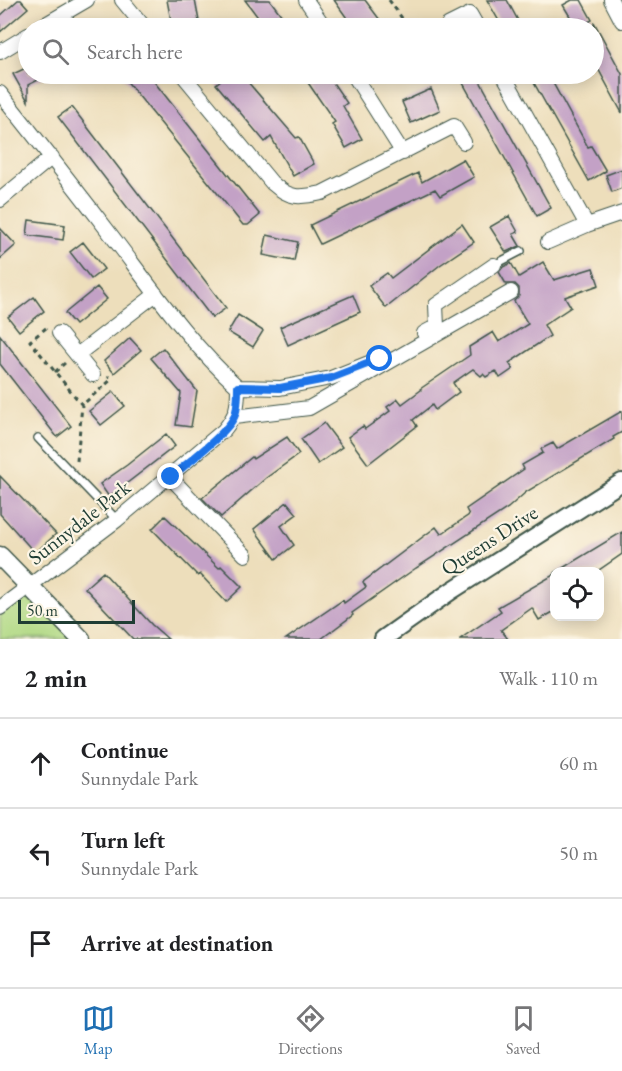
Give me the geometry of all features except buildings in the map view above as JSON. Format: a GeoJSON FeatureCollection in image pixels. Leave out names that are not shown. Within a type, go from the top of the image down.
{"type":"FeatureCollection","features":[{"type":"Feature","properties":{"kind":"main road"},"geometry":{"type":"LineString","coordinates":[[0,556],[81,639]]}},
{"type":"Feature","properties":{"kind":"street"},"geometry":{"type":"LineString","coordinates":[[56,18],[87,0]]}},
{"type":"Feature","properties":{"kind":"street"},"geometry":{"type":"LineString","coordinates":[[122,0],[137,18]]}},
{"type":"Feature","properties":{"kind":"street"},"geometry":{"type":"LineString","coordinates":[[306,0],[318,18]]}},
{"type":"Feature","properties":{"kind":"street"},"geometry":{"type":"LineString","coordinates":[[611,0],[622,21]]}},
{"type":"Feature","properties":{"kind":"street"},"geometry":{"type":"LineString","coordinates":[[0,52],[18,41]]}},
{"type":"Feature","properties":{"kind":"street"},"geometry":{"type":"LineString","coordinates":[[190,84],[272,183],[285,194],[303,198],[322,193],[454,126],[464,142]]}},
{"type":"Feature","properties":{"kind":"street"},"geometry":{"type":"LineString","coordinates":[[359,84],[403,153]]}},
{"type":"Feature","properties":{"kind":"street"},"geometry":{"type":"LineString","coordinates":[[509,84],[587,225]]}},
{"type":"Feature","properties":{"kind":"street"},"geometry":{"type":"LineString","coordinates":[[3,103],[52,158],[156,294],[219,370],[238,387],[280,388],[331,378],[380,359],[437,326],[435,305],[494,265]]}},
{"type":"Feature","properties":{"kind":"street"},"geometry":{"type":"LineString","coordinates":[[0,200],[52,158]]}},
{"type":"Feature","properties":{"kind":"street"},"geometry":{"type":"LineString","coordinates":[[548,242],[622,213]]}},
{"type":"Feature","properties":{"kind":"street"},"geometry":{"type":"LineString","coordinates":[[238,387],[238,404],[234,417],[309,408],[511,292]]}},
{"type":"Feature","properties":{"kind":"street"},"geometry":{"type":"LineString","coordinates":[[76,355],[156,294]]}},
{"type":"Feature","properties":{"kind":"street"},"geometry":{"type":"LineString","coordinates":[[59,333],[93,375]]}},
{"type":"Feature","properties":{"kind":"street","name":"Sunnydale Park"},"geometry":{"type":"LineString","coordinates":[[0,608],[171,477],[234,417]]}},
{"type":"Feature","properties":{"kind":"street"},"geometry":{"type":"LineString","coordinates":[[171,477],[245,555]]}},
{"type":"Feature","properties":{"kind":"street","name":"Queens Drive"},"geometry":{"type":"LineString","coordinates":[[383,639],[451,591],[622,482]]}},
{"type":"Feature","properties":{"kind":"lane"},"geometry":{"type":"LineString","coordinates":[[494,265],[521,251]]}},
{"type":"Feature","properties":{"kind":"lane"},"geometry":{"type":"LineString","coordinates":[[38,438],[117,520]]}},
{"type":"Feature","properties":{"kind":"path"},"geometry":{"type":"LineString","coordinates":[[389,0],[402,18]]}},
{"type":"Feature","properties":{"kind":"path"},"geometry":{"type":"LineString","coordinates":[[82,405],[76,460],[83,468]]}},
{"type":"Feature","properties":{"kind":"green space"},"geometry":{"type":"Polygon","coordinates":[[[29,587],[81,639],[0,639],[0,608],[29,587]]]}},
{"type":"Feature","properties":{"kind":"route"},"geometry":{"type":"LineString","coordinates":[[171,477],[234,417],[238,404],[238,387],[280,388],[331,378],[380,359]]}}]}
